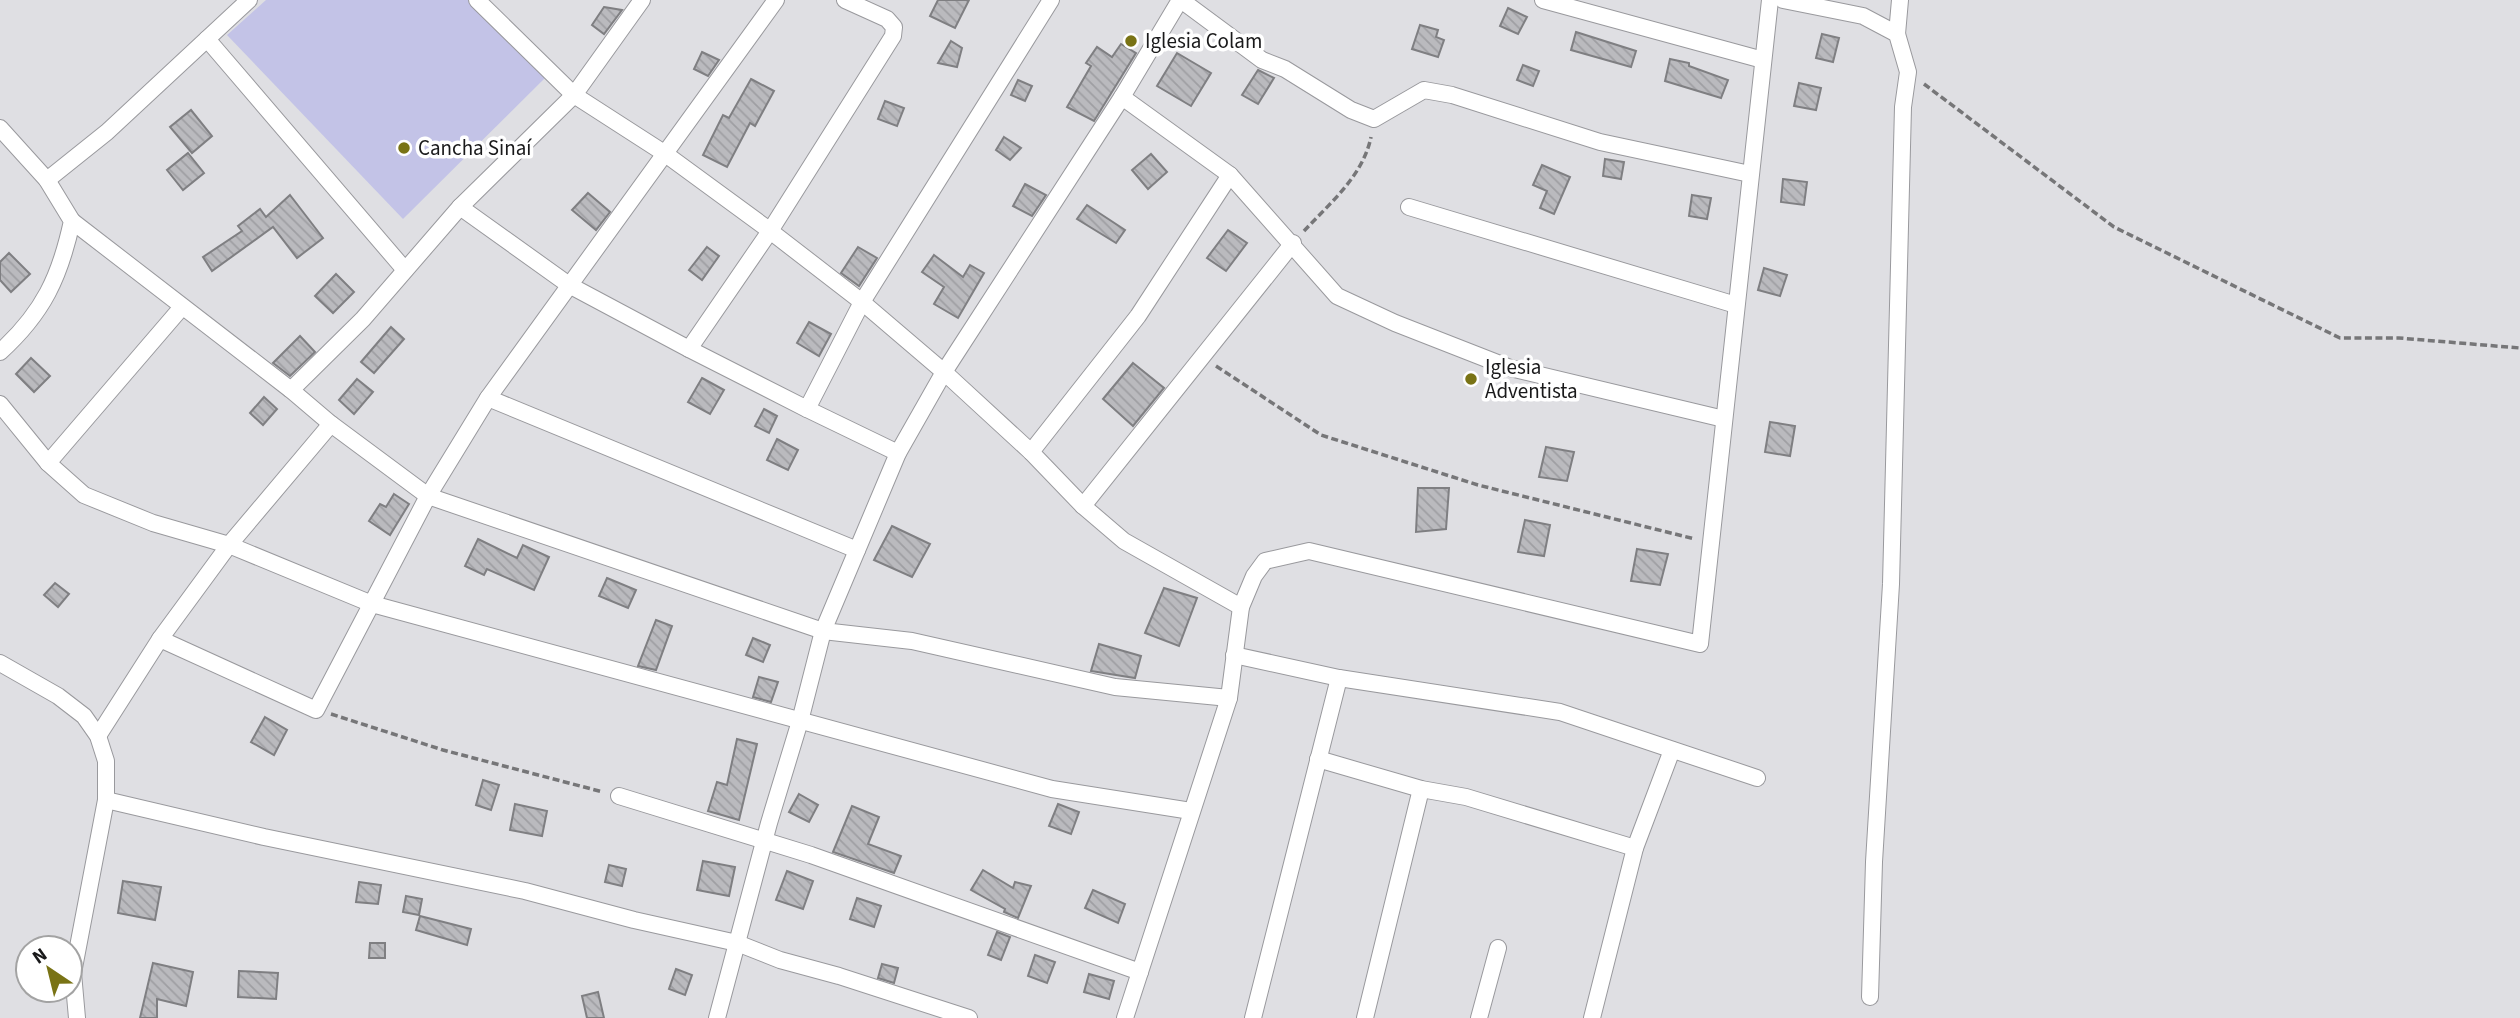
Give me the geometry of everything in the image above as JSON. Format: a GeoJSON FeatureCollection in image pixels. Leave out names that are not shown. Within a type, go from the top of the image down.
{"type":"FeatureCollection","features":[{"type":"Feature","properties":{"kind":"street"},"geometry":{"type":"LineString","coordinates":[[47,180],[107,132],[249,0]]}},
{"type":"Feature","properties":{"kind":"street"},"geometry":{"type":"LineString","coordinates":[[477,0],[574,95],[664,153],[770,230],[862,302],[944,372],[1031,452],[1083,506],[1124,541],[1241,607]]}},
{"type":"Feature","properties":{"kind":"street"},"geometry":{"type":"LineString","coordinates":[[291,390],[363,319],[460,207],[574,95],[642,0]]}},
{"type":"Feature","properties":{"kind":"street"},"geometry":{"type":"LineString","coordinates":[[160,639],[316,709],[428,496],[488,398],[776,0]]}},
{"type":"Feature","properties":{"kind":"street"},"geometry":{"type":"LineString","coordinates":[[688,349],[770,230],[893,36],[894,27],[887,19],[845,0]]}},
{"type":"Feature","properties":{"kind":"street"},"geometry":{"type":"LineString","coordinates":[[807,409],[862,302],[1051,0]]}},
{"type":"Feature","properties":{"kind":"street"},"geometry":{"type":"LineString","coordinates":[[717,1018],[823,631],[898,453],[944,372],[1122,97],[1181,0],[1262,60],[1284,69],[1351,110],[1374,119],[1424,90],[1452,95],[1600,142],[1750,174]]}},
{"type":"Feature","properties":{"kind":"street"},"geometry":{"type":"LineString","coordinates":[[1544,0],[1763,61]]}},
{"type":"Feature","properties":{"kind":"street"},"geometry":{"type":"LineString","coordinates":[[1125,1018],[1228,698],[1241,607],[1254,576],[1265,561],[1309,551],[1700,644],[1770,0]]}},
{"type":"Feature","properties":{"kind":"street"},"geometry":{"type":"LineString","coordinates":[[1783,0],[1863,16],[1897,34]]}},
{"type":"Feature","properties":{"kind":"street"},"geometry":{"type":"LineString","coordinates":[[1870,997],[1875,848],[1891,584],[1903,107],[1908,72],[1897,34],[1900,0]]}},
{"type":"Feature","properties":{"kind":"street"},"geometry":{"type":"LineString","coordinates":[[206,39],[405,270]]}},
{"type":"Feature","properties":{"kind":"street"},"geometry":{"type":"LineString","coordinates":[[1122,97],[1230,175],[1293,243],[1337,296],[1395,323],[1510,368],[1724,419]]}},
{"type":"Feature","properties":{"kind":"street"},"geometry":{"type":"LineString","coordinates":[[0,128],[47,180],[72,221],[331,424],[428,496],[823,631],[912,641],[1115,687],[1228,698]]}},
{"type":"Feature","properties":{"kind":"street"},"geometry":{"type":"LineString","coordinates":[[1031,452],[1138,316],[1230,175]]}},
{"type":"Feature","properties":{"kind":"street"},"geometry":{"type":"LineString","coordinates":[[460,207],[569,285],[688,349],[898,453]]}},
{"type":"Feature","properties":{"kind":"street"},"geometry":{"type":"LineString","coordinates":[[1409,207],[1736,305]]}},
{"type":"Feature","properties":{"kind":"street"},"geometry":{"type":"LineString","coordinates":[[0,352],[13,340],[47,296],[63,261],[72,221]]}},
{"type":"Feature","properties":{"kind":"street"},"geometry":{"type":"LineString","coordinates":[[1083,506],[1293,243]]}},
{"type":"Feature","properties":{"kind":"street"},"geometry":{"type":"LineString","coordinates":[[48,463],[182,307]]}},
{"type":"Feature","properties":{"kind":"street"},"geometry":{"type":"LineString","coordinates":[[488,398],[857,550]]}},
{"type":"Feature","properties":{"kind":"street"},"geometry":{"type":"LineString","coordinates":[[0,404],[48,463],[84,495],[153,523],[229,545],[372,604],[1052,789],[1191,811]]}},
{"type":"Feature","properties":{"kind":"street"},"geometry":{"type":"LineString","coordinates":[[98,736],[160,639],[229,545],[331,424]]}},
{"type":"Feature","properties":{"kind":"street"},"geometry":{"type":"LineString","coordinates":[[1234,655],[1339,678],[1560,712],[1757,778]]}},
{"type":"Feature","properties":{"kind":"street"},"geometry":{"type":"LineString","coordinates":[[0,663],[58,696],[84,716],[98,736],[107,761],[106,800],[73,973],[77,1018]]}},
{"type":"Feature","properties":{"kind":"street"},"geometry":{"type":"LineString","coordinates":[[1253,1018],[1339,678]]}},
{"type":"Feature","properties":{"kind":"street"},"geometry":{"type":"LineString","coordinates":[[1592,1018],[1635,848],[1672,750]]}},
{"type":"Feature","properties":{"kind":"street"},"geometry":{"type":"LineString","coordinates":[[1318,759],[1421,789],[1466,797],[1635,848]]}},
{"type":"Feature","properties":{"kind":"street"},"geometry":{"type":"LineString","coordinates":[[1364,1018],[1421,789]]}},
{"type":"Feature","properties":{"kind":"street"},"geometry":{"type":"LineString","coordinates":[[619,796],[811,855],[1140,972]]}},
{"type":"Feature","properties":{"kind":"street"},"geometry":{"type":"LineString","coordinates":[[106,800],[264,837],[525,891],[634,920],[737,943],[780,960],[969,1018]]}},
{"type":"Feature","properties":{"kind":"street"},"geometry":{"type":"LineString","coordinates":[[1479,1018],[1498,948]]}},
{"type":"Feature","properties":{"kind":"path"},"geometry":{"type":"LineString","coordinates":[[1908,72],[2114,227],[2340,338],[2399,338],[2520,348]]}},
{"type":"Feature","properties":{"kind":"path"},"geometry":{"type":"LineString","coordinates":[[1293,243],[1356,175],[1369,147],[1374,119]]}},
{"type":"Feature","properties":{"kind":"path"},"geometry":{"type":"LineString","coordinates":[[1203,357],[1321,435],[1478,485],[1711,542]]}},
{"type":"Feature","properties":{"kind":"path"},"geometry":{"type":"LineString","coordinates":[[316,709],[443,750],[619,796]]}},
{"type":"Feature","properties":{"kind":"shaded area","name":"Cancha Sinaí"},"geometry":{"type":"Polygon","coordinates":[[[266,0],[468,0],[546,77],[403,219],[227,35],[266,0]]]}},
{"type":"Feature","properties":{"kind":"building"},"geometry":{"type":"Polygon","coordinates":[[[938,0],[969,0],[955,28],[930,16],[938,0]]]}},
{"type":"Feature","properties":{"kind":"building"},"geometry":{"type":"Polygon","coordinates":[[[604,7],[622,10],[604,34],[592,25],[604,7]]]}},
{"type":"Feature","properties":{"kind":"building"},"geometry":{"type":"Polygon","coordinates":[[[1508,8],[1527,17],[1518,34],[1500,26],[1508,8]]]}},
{"type":"Feature","properties":{"kind":"building"},"geometry":{"type":"Polygon","coordinates":[[[1420,25],[1438,30],[1436,37],[1444,40],[1438,57],[1412,49],[1420,25]]]}},
{"type":"Feature","properties":{"kind":"building"},"geometry":{"type":"Polygon","coordinates":[[[1576,32],[1636,51],[1631,67],[1571,50],[1576,32]]]}},
{"type":"Feature","properties":{"kind":"building"},"geometry":{"type":"Polygon","coordinates":[[[1822,34],[1839,38],[1833,62],[1816,58],[1822,34]]]}},
{"type":"Feature","properties":{"kind":"building"},"geometry":{"type":"Polygon","coordinates":[[[951,41],[962,48],[957,67],[938,63],[951,41]]]}},
{"type":"Feature","properties":{"kind":"building"},"geometry":{"type":"Polygon","coordinates":[[[1121,44],[1136,53],[1094,121],[1067,107],[1091,66],[1086,63],[1097,47],[1112,57],[1121,44]]]}},
{"type":"Feature","properties":{"kind":"building"},"geometry":{"type":"Polygon","coordinates":[[[702,52],[719,60],[708,76],[694,69],[702,52]]]}},
{"type":"Feature","properties":{"kind":"building"},"geometry":{"type":"Polygon","coordinates":[[[1177,53],[1211,73],[1191,106],[1157,86],[1177,53]]]}},
{"type":"Feature","properties":{"kind":"building"},"geometry":{"type":"Polygon","coordinates":[[[1670,59],[1689,63],[1689,66],[1728,80],[1721,98],[1665,81],[1670,59]]]}},
{"type":"Feature","properties":{"kind":"building"},"geometry":{"type":"Polygon","coordinates":[[[1523,65],[1539,71],[1533,86],[1517,80],[1523,65]]]}},
{"type":"Feature","properties":{"kind":"building"},"geometry":{"type":"Polygon","coordinates":[[[1258,70],[1274,78],[1258,104],[1242,95],[1258,70]]]}},
{"type":"Feature","properties":{"kind":"building"},"geometry":{"type":"Polygon","coordinates":[[[751,79],[774,91],[755,126],[750,123],[727,167],[703,155],[723,115],[729,118],[751,79]]]}},
{"type":"Feature","properties":{"kind":"building"},"geometry":{"type":"Polygon","coordinates":[[[1018,80],[1032,86],[1025,101],[1011,95],[1018,80]]]}},
{"type":"Feature","properties":{"kind":"building"},"geometry":{"type":"Polygon","coordinates":[[[1799,83],[1821,88],[1816,110],[1794,106],[1799,83]]]}},
{"type":"Feature","properties":{"kind":"building"},"geometry":{"type":"Polygon","coordinates":[[[885,101],[904,108],[897,126],[878,119],[885,101]]]}},
{"type":"Feature","properties":{"kind":"building"},"geometry":{"type":"Polygon","coordinates":[[[191,110],[212,136],[192,153],[170,127],[191,110]]]}},
{"type":"Feature","properties":{"kind":"building"},"geometry":{"type":"Polygon","coordinates":[[[1004,137],[1021,148],[1010,160],[996,150],[1004,137]]]}},
{"type":"Feature","properties":{"kind":"building"},"geometry":{"type":"Polygon","coordinates":[[[188,153],[204,173],[183,190],[167,170],[188,153]]]}},
{"type":"Feature","properties":{"kind":"building"},"geometry":{"type":"Polygon","coordinates":[[[1151,154],[1167,172],[1148,189],[1132,170],[1151,154]]]}},
{"type":"Feature","properties":{"kind":"building"},"geometry":{"type":"Polygon","coordinates":[[[1605,159],[1624,162],[1621,179],[1603,176],[1605,159]]]}},
{"type":"Feature","properties":{"kind":"building"},"geometry":{"type":"Polygon","coordinates":[[[1542,165],[1570,177],[1554,214],[1540,208],[1547,191],[1533,185],[1542,165]]]}},
{"type":"Feature","properties":{"kind":"building"},"geometry":{"type":"Polygon","coordinates":[[[1783,179],[1807,182],[1804,205],[1781,202],[1783,179]]]}},
{"type":"Feature","properties":{"kind":"building"},"geometry":{"type":"Polygon","coordinates":[[[1025,184],[1046,195],[1032,216],[1013,206],[1025,184]]]}},
{"type":"Feature","properties":{"kind":"building"},"geometry":{"type":"Polygon","coordinates":[[[588,193],[610,212],[596,230],[572,210],[588,193]]]}},
{"type":"Feature","properties":{"kind":"building"},"geometry":{"type":"Polygon","coordinates":[[[290,195],[323,238],[297,258],[273,227],[212,271],[203,257],[242,231],[238,226],[260,209],[266,217],[290,195]]]}},
{"type":"Feature","properties":{"kind":"building"},"geometry":{"type":"Polygon","coordinates":[[[1692,195],[1711,198],[1707,219],[1689,216],[1692,195]]]}},
{"type":"Feature","properties":{"kind":"building"},"geometry":{"type":"Polygon","coordinates":[[[1087,205],[1125,230],[1116,243],[1077,219],[1087,205]]]}},
{"type":"Feature","properties":{"kind":"building"},"geometry":{"type":"Polygon","coordinates":[[[1228,230],[1247,243],[1226,271],[1207,258],[1228,230]]]}},
{"type":"Feature","properties":{"kind":"building"},"geometry":{"type":"Polygon","coordinates":[[[707,247],[719,256],[702,280],[689,270],[707,247]]]}},
{"type":"Feature","properties":{"kind":"building"},"geometry":{"type":"Polygon","coordinates":[[[858,247],[877,258],[859,286],[841,273],[858,247]]]}},
{"type":"Feature","properties":{"kind":"building"},"geometry":{"type":"Polygon","coordinates":[[[9,253],[30,274],[11,292],[0,280],[0,262],[9,253]]]}},
{"type":"Feature","properties":{"kind":"building"},"geometry":{"type":"Polygon","coordinates":[[[934,255],[963,277],[970,265],[984,273],[958,318],[934,304],[944,287],[922,272],[934,255]]]}},
{"type":"Feature","properties":{"kind":"building"},"geometry":{"type":"Polygon","coordinates":[[[1764,268],[1787,275],[1780,296],[1758,290],[1764,268]]]}},
{"type":"Feature","properties":{"kind":"building"},"geometry":{"type":"Polygon","coordinates":[[[336,274],[354,292],[333,313],[315,296],[336,274]]]}},
{"type":"Feature","properties":{"kind":"building"},"geometry":{"type":"Polygon","coordinates":[[[809,322],[831,334],[819,356],[797,343],[809,322]]]}},
{"type":"Feature","properties":{"kind":"building"},"geometry":{"type":"Polygon","coordinates":[[[391,327],[404,339],[374,373],[361,362],[391,327]]]}},
{"type":"Feature","properties":{"kind":"building"},"geometry":{"type":"Polygon","coordinates":[[[300,336],[315,352],[290,376],[273,363],[300,336]]]}},
{"type":"Feature","properties":{"kind":"building"},"geometry":{"type":"Polygon","coordinates":[[[31,358],[50,376],[34,392],[16,374],[31,358]]]}},
{"type":"Feature","properties":{"kind":"building"},"geometry":{"type":"Polygon","coordinates":[[[1133,363],[1164,388],[1133,426],[1103,399],[1133,363]]]}},
{"type":"Feature","properties":{"kind":"building"},"geometry":{"type":"Polygon","coordinates":[[[702,378],[724,390],[710,414],[688,402],[702,378]]]}},
{"type":"Feature","properties":{"kind":"building"},"geometry":{"type":"Polygon","coordinates":[[[357,379],[373,392],[354,414],[339,400],[357,379]]]}},
{"type":"Feature","properties":{"kind":"building"},"geometry":{"type":"Polygon","coordinates":[[[264,397],[277,409],[263,425],[250,413],[264,397]]]}},
{"type":"Feature","properties":{"kind":"building"},"geometry":{"type":"Polygon","coordinates":[[[764,409],[777,416],[769,433],[755,426],[764,409]]]}},
{"type":"Feature","properties":{"kind":"building"},"geometry":{"type":"Polygon","coordinates":[[[1770,422],[1795,426],[1790,456],[1765,452],[1770,422]]]}},
{"type":"Feature","properties":{"kind":"building"},"geometry":{"type":"Polygon","coordinates":[[[777,439],[798,450],[788,470],[767,460],[777,439]]]}},
{"type":"Feature","properties":{"kind":"building"},"geometry":{"type":"Polygon","coordinates":[[[1546,447],[1574,452],[1567,481],[1539,477],[1546,447]]]}},
{"type":"Feature","properties":{"kind":"building"},"geometry":{"type":"Polygon","coordinates":[[[1418,488],[1449,488],[1446,529],[1416,532],[1418,488]]]}},
{"type":"Feature","properties":{"kind":"building"},"geometry":{"type":"Polygon","coordinates":[[[394,494],[409,504],[390,535],[369,521],[380,504],[386,507],[394,494]]]}},
{"type":"Feature","properties":{"kind":"building"},"geometry":{"type":"Polygon","coordinates":[[[1525,520],[1550,525],[1544,556],[1518,552],[1525,520]]]}},
{"type":"Feature","properties":{"kind":"building"},"geometry":{"type":"Polygon","coordinates":[[[892,526],[930,544],[912,577],[874,560],[892,526]]]}},
{"type":"Feature","properties":{"kind":"building"},"geometry":{"type":"Polygon","coordinates":[[[478,539],[517,558],[523,545],[549,557],[534,590],[487,569],[484,575],[465,566],[478,539]]]}},
{"type":"Feature","properties":{"kind":"building"},"geometry":{"type":"Polygon","coordinates":[[[1637,549],[1668,554],[1660,585],[1631,581],[1637,549]]]}},
{"type":"Feature","properties":{"kind":"building"},"geometry":{"type":"Polygon","coordinates":[[[607,578],[636,590],[628,608],[599,596],[607,578]]]}},
{"type":"Feature","properties":{"kind":"building"},"geometry":{"type":"Polygon","coordinates":[[[55,583],[69,594],[58,607],[44,595],[55,583]]]}},
{"type":"Feature","properties":{"kind":"building"},"geometry":{"type":"Polygon","coordinates":[[[1164,588],[1197,598],[1179,646],[1145,633],[1164,588]]]}},
{"type":"Feature","properties":{"kind":"building"},"geometry":{"type":"Polygon","coordinates":[[[656,620],[672,626],[656,670],[638,666],[656,620]]]}},
{"type":"Feature","properties":{"kind":"building"},"geometry":{"type":"Polygon","coordinates":[[[753,638],[770,645],[763,662],[746,655],[753,638]]]}},
{"type":"Feature","properties":{"kind":"building"},"geometry":{"type":"Polygon","coordinates":[[[1099,644],[1141,656],[1135,678],[1091,671],[1099,644]]]}},
{"type":"Feature","properties":{"kind":"building"},"geometry":{"type":"Polygon","coordinates":[[[759,677],[778,682],[771,702],[753,697],[759,677]]]}},
{"type":"Feature","properties":{"kind":"building"},"geometry":{"type":"Polygon","coordinates":[[[265,717],[287,730],[274,755],[251,742],[265,717]]]}},
{"type":"Feature","properties":{"kind":"building"},"geometry":{"type":"Polygon","coordinates":[[[737,739],[757,744],[739,820],[708,811],[717,782],[727,785],[737,739]]]}},
{"type":"Feature","properties":{"kind":"building"},"geometry":{"type":"Polygon","coordinates":[[[483,780],[499,785],[491,810],[476,805],[483,780]]]}},
{"type":"Feature","properties":{"kind":"building"},"geometry":{"type":"Polygon","coordinates":[[[799,794],[818,805],[809,822],[789,812],[799,794]]]}},
{"type":"Feature","properties":{"kind":"building"},"geometry":{"type":"Polygon","coordinates":[[[515,804],[547,811],[542,836],[510,830],[515,804]]]}},
{"type":"Feature","properties":{"kind":"building"},"geometry":{"type":"Polygon","coordinates":[[[1058,804],[1079,812],[1071,834],[1049,826],[1058,804]]]}},
{"type":"Feature","properties":{"kind":"building"},"geometry":{"type":"Polygon","coordinates":[[[852,806],[879,817],[868,844],[901,856],[894,873],[833,852],[852,806]]]}},
{"type":"Feature","properties":{"kind":"building"},"geometry":{"type":"Polygon","coordinates":[[[703,861],[735,867],[729,896],[697,890],[703,861]]]}},
{"type":"Feature","properties":{"kind":"building"},"geometry":{"type":"Polygon","coordinates":[[[609,865],[626,869],[622,886],[605,882],[609,865]]]}},
{"type":"Feature","properties":{"kind":"building"},"geometry":{"type":"Polygon","coordinates":[[[983,870],[1013,888],[1015,882],[1031,886],[1018,918],[971,890],[983,870]]]}},
{"type":"Feature","properties":{"kind":"building"},"geometry":{"type":"Polygon","coordinates":[[[787,871],[813,881],[803,909],[776,900],[787,871]]]}},
{"type":"Feature","properties":{"kind":"building"},"geometry":{"type":"Polygon","coordinates":[[[123,881],[161,887],[155,920],[118,913],[123,881]]]}},
{"type":"Feature","properties":{"kind":"building"},"geometry":{"type":"Polygon","coordinates":[[[359,882],[381,885],[378,904],[356,902],[359,882]]]}},
{"type":"Feature","properties":{"kind":"building"},"geometry":{"type":"Polygon","coordinates":[[[1093,890],[1125,904],[1118,923],[1085,908],[1093,890]]]}},
{"type":"Feature","properties":{"kind":"building"},"geometry":{"type":"Polygon","coordinates":[[[406,896],[422,899],[419,915],[403,912],[406,896]]]}},
{"type":"Feature","properties":{"kind":"building"},"geometry":{"type":"Polygon","coordinates":[[[857,898],[881,906],[874,927],[850,919],[857,898]]]}},
{"type":"Feature","properties":{"kind":"building"},"geometry":{"type":"Polygon","coordinates":[[[420,916],[471,929],[467,945],[416,930],[420,916]]]}},
{"type":"Feature","properties":{"kind":"building"},"geometry":{"type":"Polygon","coordinates":[[[997,932],[1010,937],[1001,960],[988,955],[997,932]]]}},
{"type":"Feature","properties":{"kind":"building"},"geometry":{"type":"Polygon","coordinates":[[[370,943],[385,943],[385,958],[369,958],[370,943]]]}},
{"type":"Feature","properties":{"kind":"building"},"geometry":{"type":"Polygon","coordinates":[[[1035,955],[1055,962],[1047,983],[1028,976],[1035,955]]]}},
{"type":"Feature","properties":{"kind":"building"},"geometry":{"type":"Polygon","coordinates":[[[153,963],[193,972],[186,1006],[157,999],[157,1018],[140,1018],[153,963]]]}},
{"type":"Feature","properties":{"kind":"building"},"geometry":{"type":"Polygon","coordinates":[[[882,964],[898,968],[894,983],[878,978],[882,964]]]}},
{"type":"Feature","properties":{"kind":"building"},"geometry":{"type":"Polygon","coordinates":[[[676,969],[692,975],[685,995],[669,989],[676,969]]]}},
{"type":"Feature","properties":{"kind":"building"},"geometry":{"type":"Polygon","coordinates":[[[239,971],[278,973],[276,999],[238,997],[239,971]]]}},
{"type":"Feature","properties":{"kind":"building"},"geometry":{"type":"Polygon","coordinates":[[[1089,974],[1114,981],[1109,999],[1084,992],[1089,974]]]}},
{"type":"Feature","properties":{"kind":"building"},"geometry":{"type":"Polygon","coordinates":[[[598,992],[604,1018],[587,1018],[582,996],[598,992]]]}},
{"type":"Feature","properties":{"kind":"place","name":"Iglesia Colam"},"geometry":{"type":"Point","coordinates":[1131,41]}},
{"type":"Feature","properties":{"kind":"place","name":"Cancha Sinaí"},"geometry":{"type":"Point","coordinates":[404,148]}},
{"type":"Feature","properties":{"kind":"place","name":"Iglesia Adventista"},"geometry":{"type":"Point","coordinates":[1471,379]}}]}
